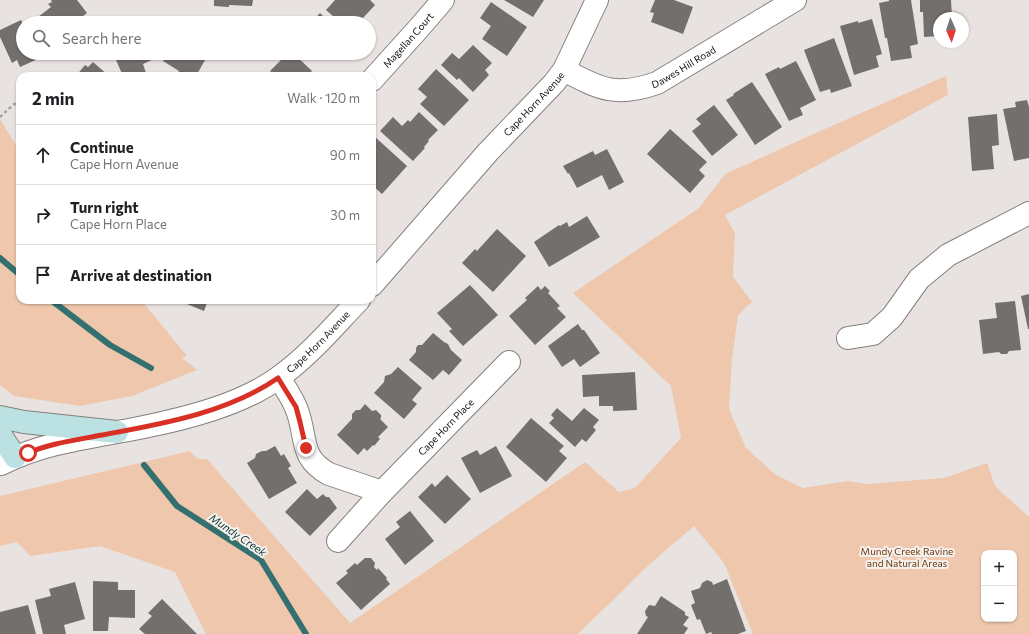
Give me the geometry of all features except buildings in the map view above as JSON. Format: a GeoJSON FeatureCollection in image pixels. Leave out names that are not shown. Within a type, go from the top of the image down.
{"type":"FeatureCollection","features":[{"type":"Feature","properties":{"kind":"main road"},"geometry":{"type":"LineString","coordinates":[[0,417],[29,422],[117,432]]}},
{"type":"Feature","properties":{"kind":"main road"},"geometry":{"type":"LineString","coordinates":[[0,434],[4,462]]}},
{"type":"Feature","properties":{"kind":"street","name":"Magellan Court"},"geometry":{"type":"LineString","coordinates":[[376,76],[443,0]]}},
{"type":"Feature","properties":{"kind":"street","name":"Cape Horn Avenue"},"geometry":{"type":"LineString","coordinates":[[376,280],[488,152],[554,84],[564,70],[597,0]]}},
{"type":"Feature","properties":{"kind":"street","name":"Dawes Hill Road"},"geometry":{"type":"LineString","coordinates":[[564,70],[603,89],[616,91],[641,88],[657,83],[795,0]]}},
{"type":"Feature","properties":{"kind":"street"},"geometry":{"type":"LineString","coordinates":[[848,338],[873,334],[892,317],[919,279],[948,255],[1029,213]]}},
{"type":"Feature","properties":{"kind":"street","name":"Cape Horn Avenue"},"geometry":{"type":"LineString","coordinates":[[4,462],[53,445],[159,424],[216,408],[249,396],[278,378],[308,354],[355,304]]}},
{"type":"Feature","properties":{"kind":"street","name":"Cape Horn Place"},"geometry":{"type":"LineString","coordinates":[[338,541],[382,492],[509,362]]}},
{"type":"Feature","properties":{"kind":"street"},"geometry":{"type":"LineString","coordinates":[[278,378],[296,407],[306,448],[313,461],[329,474],[382,492]]}},
{"type":"Feature","properties":{"kind":"path"},"geometry":{"type":"LineString","coordinates":[[0,117],[14,104],[16,104]]}},
{"type":"Feature","properties":{"kind":"green space","name":"Mundy Creek Ravine and Natural Areas"},"geometry":{"type":"Polygon","coordinates":[[[946,76],[948,95],[725,215],[735,233],[733,277],[752,302],[738,315],[732,359],[729,409],[746,448],[776,475],[803,488],[848,481],[867,484],[944,478],[987,463],[995,486],[1029,517],[1029,634],[753,634],[724,563],[694,526],[652,562],[578,634],[206,634],[175,572],[100,546],[30,556],[17,542],[0,546],[0,496],[190,451],[198,459],[207,459],[350,623],[585,462],[619,492],[635,488],[681,438],[671,386],[573,293],[699,208],[725,174],[946,76]]]}},
{"type":"Feature","properties":{"kind":"green space"},"geometry":{"type":"Polygon","coordinates":[[[0,119],[16,145],[16,304],[144,304],[187,356],[182,358],[197,370],[132,396],[80,406],[14,396],[0,385],[0,119]]]}},
{"type":"Feature","properties":{"kind":"waterway","name":"Mundy Creek"},"geometry":{"type":"LineString","coordinates":[[0,258],[16,272]]}},
{"type":"Feature","properties":{"kind":"waterway","name":"Mundy Creek"},"geometry":{"type":"LineString","coordinates":[[56,304],[110,345],[151,368]]}},
{"type":"Feature","properties":{"kind":"waterway","name":"Mundy Creek"},"geometry":{"type":"LineString","coordinates":[[144,465],[177,506],[261,560],[306,634]]}},
{"type":"Feature","properties":{"kind":"route"},"geometry":{"type":"LineString","coordinates":[[28,453],[53,445],[140,428],[195,414],[249,396],[278,378],[296,407],[306,448]]}}]}
